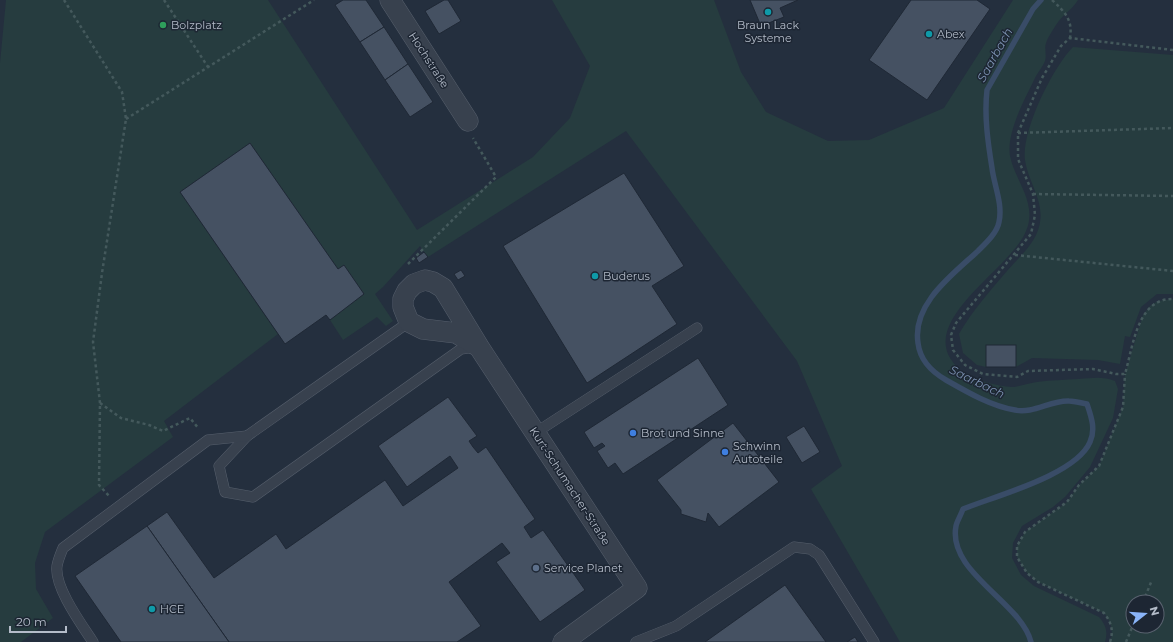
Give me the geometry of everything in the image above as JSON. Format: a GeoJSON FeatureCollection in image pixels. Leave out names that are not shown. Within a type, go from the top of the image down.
{"type":"FeatureCollection","features":[{"type":"Feature","properties":{"kind":"street","name":"Hochstraße"},"geometry":{"type":"LineString","coordinates":[[390,0],[468,121]]}},
{"type":"Feature","properties":{"kind":"street","name":"Kurt-Schumacher-Straße"},"geometry":{"type":"LineString","coordinates":[[414,284],[429,281],[443,288],[478,346],[637,588],[563,642]]}},
{"type":"Feature","properties":{"kind":"street"},"geometry":{"type":"LineString","coordinates":[[409,322],[403,307],[403,299],[407,291],[414,284]]}},
{"type":"Feature","properties":{"kind":"street","name":"Kurt-Schumacher-Straße"},"geometry":{"type":"LineString","coordinates":[[409,322],[423,329],[456,334],[478,346]]}},
{"type":"Feature","properties":{"kind":"lane"},"geometry":{"type":"LineString","coordinates":[[409,322],[247,436],[219,466],[225,492],[253,497],[461,349],[478,346]]}},
{"type":"Feature","properties":{"kind":"lane"},"geometry":{"type":"LineString","coordinates":[[535,433],[697,328]]}},
{"type":"Feature","properties":{"kind":"lane"},"geometry":{"type":"LineString","coordinates":[[93,642],[71,607],[61,586],[57,567],[63,548],[208,440],[247,436]]}},
{"type":"Feature","properties":{"kind":"lane"},"geometry":{"type":"LineString","coordinates":[[636,642],[676,626],[794,547],[810,549],[819,555],[874,642]]}},
{"type":"Feature","properties":{"kind":"path"},"geometry":{"type":"LineString","coordinates":[[64,0],[122,92],[126,119],[93,342],[100,403],[99,485],[118,507]]}},
{"type":"Feature","properties":{"kind":"path"},"geometry":{"type":"LineString","coordinates":[[164,0],[208,68]]}},
{"type":"Feature","properties":{"kind":"path"},"geometry":{"type":"LineString","coordinates":[[126,119],[314,0]]}},
{"type":"Feature","properties":{"kind":"path"},"geometry":{"type":"LineString","coordinates":[[1052,0],[1068,17],[1071,29],[1070,38],[1061,46],[1042,78],[1018,133],[1018,159],[1033,194],[1035,215],[1031,234],[956,323],[951,335],[953,350],[965,365],[983,374],[1017,377],[1028,371],[1094,369],[1116,374],[1125,374]]}},
{"type":"Feature","properties":{"kind":"path"},"geometry":{"type":"LineString","coordinates":[[1070,38],[1173,50]]}},
{"type":"Feature","properties":{"kind":"path"},"geometry":{"type":"LineString","coordinates":[[414,284],[405,268],[496,177],[474,143],[468,121]]}},
{"type":"Feature","properties":{"kind":"path"},"geometry":{"type":"LineString","coordinates":[[1018,133],[1173,128]]}},
{"type":"Feature","properties":{"kind":"path"},"geometry":{"type":"LineString","coordinates":[[1033,194],[1173,196]]}},
{"type":"Feature","properties":{"kind":"path"},"geometry":{"type":"LineString","coordinates":[[1014,255],[1173,271]]}},
{"type":"Feature","properties":{"kind":"path"},"geometry":{"type":"LineString","coordinates":[[1110,642],[1113,634],[1110,622],[1104,613],[1038,582],[1027,573],[1017,557],[1017,546],[1025,532],[1067,502],[1079,485],[1099,466],[1123,407],[1125,374],[1144,315],[1150,306],[1158,301],[1173,299]]}},
{"type":"Feature","properties":{"kind":"path"},"geometry":{"type":"LineString","coordinates":[[100,403],[121,418],[149,424],[163,431],[190,418],[208,440]]}},
{"type":"Feature","properties":{"kind":"path"},"geometry":{"type":"LineString","coordinates":[[1146,594],[1152,580]]}},
{"type":"Feature","properties":{"kind":"green space"},"geometry":{"type":"Polygon","coordinates":[[[6,0],[268,0],[417,230],[533,157],[570,118],[590,66],[552,0],[714,0],[741,72],[766,112],[828,141],[869,140],[944,108],[1013,0],[1078,0],[1073,7],[1058,21],[1048,38],[1045,45],[1045,61],[1022,104],[1011,136],[1010,156],[1028,202],[1029,221],[1026,231],[1016,247],[965,301],[952,320],[946,339],[950,357],[967,375],[990,383],[1014,387],[1042,381],[1106,378],[1115,381],[1118,389],[1113,418],[1090,467],[1065,497],[1053,507],[1022,526],[1013,543],[1012,558],[1021,575],[1034,586],[1099,617],[1106,629],[1105,642],[900,642],[811,489],[842,466],[797,361],[626,131],[428,257],[420,246],[375,294],[393,321],[386,326],[377,317],[343,340],[330,320],[364,294],[344,265],[338,269],[250,143],[180,192],[278,334],[164,421],[173,437],[45,532],[35,563],[36,589],[53,618],[21,642],[0,642],[0,63],[6,0]]]}},
{"type":"Feature","properties":{"kind":"green space"},"geometry":{"type":"Polygon","coordinates":[[[1073,47],[1173,55],[1173,294],[1157,294],[1141,307],[1130,337],[1125,336],[1120,364],[1098,360],[1032,358],[1016,367],[986,367],[977,365],[963,353],[959,334],[975,309],[1026,250],[1034,240],[1037,233],[1041,218],[1040,209],[1025,160],[1025,148],[1033,117],[1040,100],[1056,69],[1073,47]]]}},
{"type":"Feature","properties":{"kind":"green space"},"geometry":{"type":"Polygon","coordinates":[[[1173,299],[1173,642],[1110,642],[1112,634],[1111,626],[1104,613],[1038,582],[1027,573],[1017,557],[1017,546],[1025,532],[1067,502],[1079,485],[1099,466],[1123,407],[1125,374],[1143,315],[1150,306],[1158,301],[1173,299]]]}},
{"type":"Feature","properties":{"kind":"building"},"geometry":{"type":"Polygon","coordinates":[[[343,0],[366,0],[384,27],[360,42],[335,5],[343,0]]]}},
{"type":"Feature","properties":{"kind":"building"},"geometry":{"type":"Polygon","coordinates":[[[444,0],[448,0],[461,21],[439,34],[425,11],[444,0]]]}},
{"type":"Feature","properties":{"kind":"building","name":"Braun Lack Systeme"},"geometry":{"type":"Polygon","coordinates":[[[750,0],[798,0],[780,8],[784,17],[761,26],[750,0]]]}},
{"type":"Feature","properties":{"kind":"building","name":"Abex"},"geometry":{"type":"Polygon","coordinates":[[[911,0],[977,0],[990,9],[927,100],[869,60],[911,0]]]}},
{"type":"Feature","properties":{"kind":"building"},"geometry":{"type":"Polygon","coordinates":[[[384,27],[408,64],[385,80],[360,42],[384,27]]]}},
{"type":"Feature","properties":{"kind":"building"},"geometry":{"type":"Polygon","coordinates":[[[408,64],[433,102],[410,117],[385,80],[408,64]]]}},
{"type":"Feature","properties":{"kind":"building"},"geometry":{"type":"Polygon","coordinates":[[[250,143],[338,269],[344,265],[364,294],[330,320],[326,315],[285,344],[180,192],[250,143]]]}},
{"type":"Feature","properties":{"kind":"building","name":"Buderus"},"geometry":{"type":"Polygon","coordinates":[[[624,173],[684,266],[652,286],[677,324],[587,383],[503,246],[624,173]]]}},
{"type":"Feature","properties":{"kind":"building"},"geometry":{"type":"Polygon","coordinates":[[[424,252],[428,257],[419,263],[416,258],[424,252]]]}},
{"type":"Feature","properties":{"kind":"building"},"geometry":{"type":"Polygon","coordinates":[[[461,270],[465,276],[458,280],[454,274],[461,270]]]}},
{"type":"Feature","properties":{"kind":"building"},"geometry":{"type":"Polygon","coordinates":[[[986,345],[1016,345],[1016,367],[986,367],[986,345]]]}},
{"type":"Feature","properties":{"kind":"building"},"geometry":{"type":"Polygon","coordinates":[[[698,358],[728,405],[623,474],[615,463],[608,468],[597,451],[605,446],[602,443],[594,448],[584,432],[698,358]]]}},
{"type":"Feature","properties":{"kind":"building"},"geometry":{"type":"Polygon","coordinates":[[[448,397],[477,436],[469,441],[473,447],[478,453],[486,447],[535,519],[524,527],[531,538],[543,530],[585,590],[540,622],[496,562],[510,553],[502,543],[449,582],[481,626],[457,642],[229,642],[147,526],[167,512],[214,578],[276,534],[286,549],[385,480],[403,506],[458,468],[450,456],[407,487],[378,446],[448,397]]]}},
{"type":"Feature","properties":{"kind":"building","name":"Schwinn Autoteile"},"geometry":{"type":"Polygon","coordinates":[[[733,423],[779,482],[719,527],[708,513],[706,522],[681,514],[681,510],[657,480],[733,423]]]}},
{"type":"Feature","properties":{"kind":"building"},"geometry":{"type":"Polygon","coordinates":[[[804,426],[820,452],[802,463],[786,437],[804,426]]]}},
{"type":"Feature","properties":{"kind":"building","name":"HCE"},"geometry":{"type":"Polygon","coordinates":[[[147,526],[229,642],[121,642],[75,576],[147,526]]]}},
{"type":"Feature","properties":{"kind":"building"},"geometry":{"type":"Polygon","coordinates":[[[785,585],[826,642],[705,642],[785,585]]]}},
{"type":"Feature","properties":{"kind":"building"},"geometry":{"type":"Polygon","coordinates":[[[855,637],[858,642],[847,642],[855,637]]]}},
{"type":"Feature","properties":{"kind":"waterway","name":"Saarbach"},"geometry":{"type":"LineString","coordinates":[[1031,642],[1025,627],[1014,613],[973,572],[963,558],[956,543],[956,526],[963,509],[1033,483],[1069,465],[1082,454],[1090,442],[1093,432],[1087,404],[1062,401],[1035,409],[1022,411],[988,402],[946,380],[928,365],[919,349],[918,329],[921,316],[927,303],[936,291],[988,241],[998,226],[1000,208],[988,139],[986,120],[987,90],[1033,9],[1041,0]]}},
{"type":"Feature","properties":{"kind":"place","name":"Braun Lack Systeme"},"geometry":{"type":"Point","coordinates":[768,12]}},
{"type":"Feature","properties":{"kind":"place","name":"Bolzplatz"},"geometry":{"type":"Point","coordinates":[163,25]}},
{"type":"Feature","properties":{"kind":"place","name":"Abex"},"geometry":{"type":"Point","coordinates":[929,34]}},
{"type":"Feature","properties":{"kind":"place","name":"Buderus"},"geometry":{"type":"Point","coordinates":[595,276]}},
{"type":"Feature","properties":{"kind":"place","name":"Brot und Sinne"},"geometry":{"type":"Point","coordinates":[633,433]}},
{"type":"Feature","properties":{"kind":"place","name":"Schwinn Autoteile"},"geometry":{"type":"Point","coordinates":[725,452]}},
{"type":"Feature","properties":{"kind":"place","name":"Service Planet"},"geometry":{"type":"Point","coordinates":[536,568]}},
{"type":"Feature","properties":{"kind":"place","name":"HCE"},"geometry":{"type":"Point","coordinates":[152,609]}}]}
